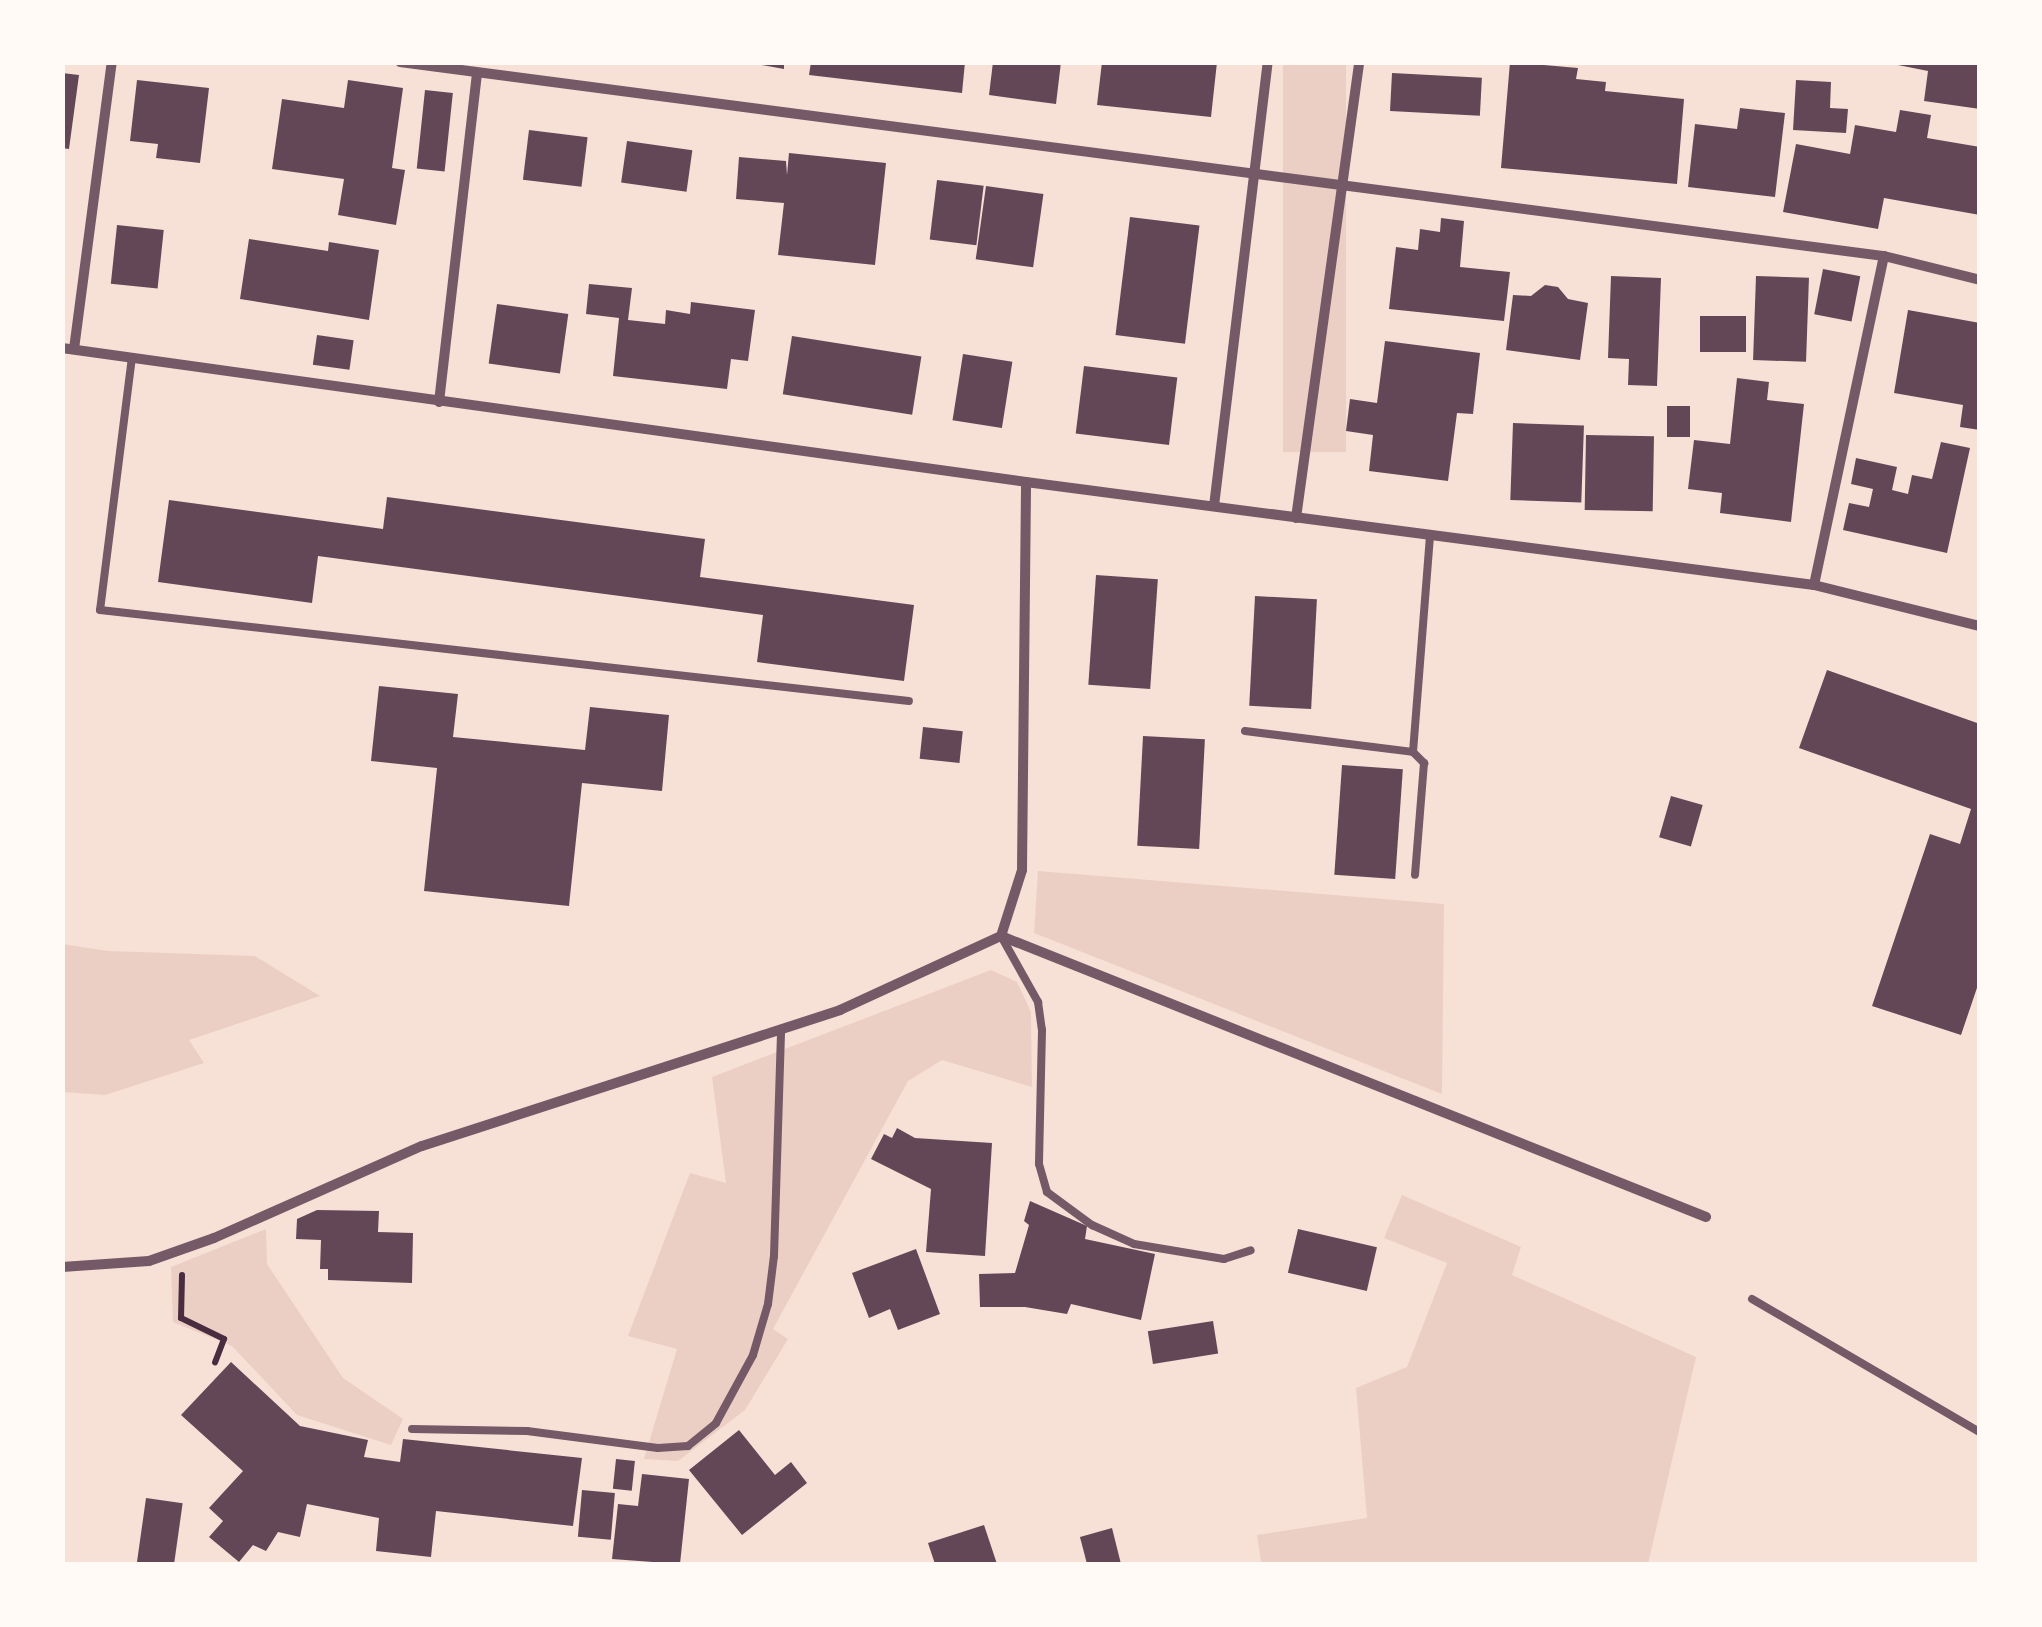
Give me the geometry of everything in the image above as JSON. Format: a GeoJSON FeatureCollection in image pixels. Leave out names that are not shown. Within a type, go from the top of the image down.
{"type":"FeatureCollection","features":[{"type":"Feature","properties":{"kind":"street"},"geometry":{"type":"LineString","coordinates":[[112,62],[68,348],[1026,482],[1814,585],[1980,626]]}},
{"type":"Feature","properties":{"kind":"street"},"geometry":{"type":"LineString","coordinates":[[400,62],[1884,256],[1980,280]]}},
{"type":"Feature","properties":{"kind":"street"},"geometry":{"type":"LineString","coordinates":[[1214,506],[1268,62]]}},
{"type":"Feature","properties":{"kind":"street"},"geometry":{"type":"LineString","coordinates":[[1296,518],[1360,62]]}},
{"type":"Feature","properties":{"kind":"street"},"geometry":{"type":"LineString","coordinates":[[439,402],[483,70]]}},
{"type":"Feature","properties":{"kind":"street"},"geometry":{"type":"LineString","coordinates":[[1814,585],[1884,256]]}},
{"type":"Feature","properties":{"kind":"street"},"geometry":{"type":"LineString","coordinates":[[1001,936],[1022,870],[1026,482]]}},
{"type":"Feature","properties":{"kind":"street"},"geometry":{"type":"LineString","coordinates":[[62,1267],[148,1261],[422,1146],[840,1010],[1001,936],[1706,1217]]}},
{"type":"Feature","properties":{"kind":"lane"},"geometry":{"type":"LineString","coordinates":[[132,357],[100,610],[909,701]]}},
{"type":"Feature","properties":{"kind":"lane"},"geometry":{"type":"LineString","coordinates":[[1413,752],[1430,535]]}},
{"type":"Feature","properties":{"kind":"lane"},"geometry":{"type":"LineString","coordinates":[[1245,731],[1413,752],[1424,764],[1414,875]]}},
{"type":"Feature","properties":{"kind":"lane"},"geometry":{"type":"LineString","coordinates":[[1001,936],[1038,1002],[1042,1030],[1039,1164],[1047,1192],[1092,1225],[1134,1244],[1224,1259],[1251,1250]]}},
{"type":"Feature","properties":{"kind":"lane"},"geometry":{"type":"LineString","coordinates":[[412,1429],[526,1431],[658,1448],[688,1446],[716,1423],[753,1354],[768,1304],[774,1256],[781,1029]]}},
{"type":"Feature","properties":{"kind":"lane"},"geometry":{"type":"LineString","coordinates":[[1752,1299],[1980,1432]]}},
{"type":"Feature","properties":{"kind":"path"},"geometry":{"type":"LineString","coordinates":[[182,1248],[182,1318],[224,1339],[215,1362]]}},
{"type":"Feature","properties":{"kind":"shaded area"},"geometry":{"type":"Polygon","coordinates":[[[1283,63],[1346,63],[1346,452],[1283,452],[1283,63]]]}},
{"type":"Feature","properties":{"kind":"shaded area"},"geometry":{"type":"Polygon","coordinates":[[[1038,871],[1444,904],[1442,1094],[1034,933],[1038,871]]]}},
{"type":"Feature","properties":{"kind":"shaded area"},"geometry":{"type":"Polygon","coordinates":[[[62,944],[108,951],[255,956],[320,996],[189,1040],[204,1063],[105,1095],[63,1092],[62,944]]]}},
{"type":"Feature","properties":{"kind":"shaded area"},"geometry":{"type":"Polygon","coordinates":[[[991,970],[1017,982],[1031,1012],[1032,1087],[942,1060],[908,1081],[773,1329],[788,1339],[745,1410],[678,1461],[644,1459],[677,1349],[628,1336],[690,1173],[726,1183],[712,1077],[991,970]]]}},
{"type":"Feature","properties":{"kind":"shaded area"},"geometry":{"type":"Polygon","coordinates":[[[1402,1195],[1521,1247],[1512,1275],[1696,1357],[1648,1564],[1255,1564],[1261,1562],[1257,1535],[1367,1518],[1356,1388],[1407,1367],[1447,1263],[1384,1238],[1402,1195]]]}},
{"type":"Feature","properties":{"kind":"shaded area"},"geometry":{"type":"Polygon","coordinates":[[[266,1229],[267,1264],[343,1378],[403,1419],[391,1445],[297,1415],[232,1346],[173,1322],[171,1267],[266,1229]]]}},
{"type":"Feature","properties":{"kind":"building"},"geometry":{"type":"Polygon","coordinates":[[[745,62],[784,62],[784,69],[745,62]]]}},
{"type":"Feature","properties":{"kind":"building"},"geometry":{"type":"Polygon","coordinates":[[[811,62],[965,62],[962,93],[809,75],[811,62]]]}},
{"type":"Feature","properties":{"kind":"building"},"geometry":{"type":"Polygon","coordinates":[[[993,62],[1061,62],[1056,104],[989,95],[993,62]]]}},
{"type":"Feature","properties":{"kind":"building"},"geometry":{"type":"Polygon","coordinates":[[[1102,62],[1217,62],[1211,117],[1097,105],[1102,62]]]}},
{"type":"Feature","properties":{"kind":"building"},"geometry":{"type":"Polygon","coordinates":[[[1510,62],[1578,68],[1576,79],[1606,82],[1605,91],[1684,99],[1677,184],[1501,168],[1510,62]]]}},
{"type":"Feature","properties":{"kind":"building"},"geometry":{"type":"Polygon","coordinates":[[[1883,62],[1980,62],[1980,109],[1924,101],[1928,71],[1883,62]]]}},
{"type":"Feature","properties":{"kind":"building"},"geometry":{"type":"Polygon","coordinates":[[[62,73],[79,75],[69,149],[62,148],[62,73]]]}},
{"type":"Feature","properties":{"kind":"building"},"geometry":{"type":"Polygon","coordinates":[[[1392,73],[1482,78],[1480,116],[1390,111],[1392,73]]]}},
{"type":"Feature","properties":{"kind":"building"},"geometry":{"type":"Polygon","coordinates":[[[137,80],[209,88],[200,163],[156,158],[158,144],[130,141],[137,80]]]}},
{"type":"Feature","properties":{"kind":"building"},"geometry":{"type":"Polygon","coordinates":[[[348,80],[403,88],[392,168],[405,170],[396,225],[338,215],[344,179],[272,169],[282,99],[344,108],[348,80]]]}},
{"type":"Feature","properties":{"kind":"building"},"geometry":{"type":"Polygon","coordinates":[[[1796,80],[1831,82],[1830,108],[1848,109],[1846,133],[1793,130],[1796,80]]]}},
{"type":"Feature","properties":{"kind":"building"},"geometry":{"type":"Polygon","coordinates":[[[425,90],[453,93],[445,171],[417,169],[425,90]]]}},
{"type":"Feature","properties":{"kind":"building"},"geometry":{"type":"Polygon","coordinates":[[[1740,108],[1785,113],[1775,197],[1688,187],[1695,124],[1737,129],[1740,108]]]}},
{"type":"Feature","properties":{"kind":"building"},"geometry":{"type":"Polygon","coordinates":[[[1900,110],[1931,115],[1927,138],[1980,147],[1980,215],[1884,198],[1878,229],[1783,212],[1796,144],[1850,154],[1855,125],[1896,132],[1900,110]]]}},
{"type":"Feature","properties":{"kind":"building"},"geometry":{"type":"Polygon","coordinates":[[[529,130],[588,137],[581,187],[523,180],[529,130]]]}},
{"type":"Feature","properties":{"kind":"building"},"geometry":{"type":"Polygon","coordinates":[[[627,141],[692,150],[687,192],[621,183],[627,141]]]}},
{"type":"Feature","properties":{"kind":"building"},"geometry":{"type":"Polygon","coordinates":[[[789,153],[886,163],[875,265],[778,255],[784,203],[736,199],[739,157],[786,161],[787,175],[789,153]]]}},
{"type":"Feature","properties":{"kind":"building"},"geometry":{"type":"Polygon","coordinates":[[[937,180],[984,186],[976,245],[930,240],[937,180]]]}},
{"type":"Feature","properties":{"kind":"building"},"geometry":{"type":"Polygon","coordinates":[[[986,186],[1043,194],[1033,267],[976,259],[986,186]]]}},
{"type":"Feature","properties":{"kind":"building"},"geometry":{"type":"Polygon","coordinates":[[[1130,217],[1199,226],[1185,344],[1115,335],[1130,217]]]}},
{"type":"Feature","properties":{"kind":"building"},"geometry":{"type":"Polygon","coordinates":[[[1441,218],[1464,221],[1460,267],[1510,272],[1504,321],[1389,309],[1396,247],[1418,250],[1420,229],[1440,232],[1441,218]]]}},
{"type":"Feature","properties":{"kind":"building"},"geometry":{"type":"Polygon","coordinates":[[[117,225],[164,230],[158,289],[111,284],[117,225]]]}},
{"type":"Feature","properties":{"kind":"building"},"geometry":{"type":"Polygon","coordinates":[[[249,239],[328,251],[329,242],[379,250],[369,320],[240,299],[249,239]]]}},
{"type":"Feature","properties":{"kind":"building"},"geometry":{"type":"Polygon","coordinates":[[[1823,269],[1860,276],[1852,321],[1814,314],[1823,269]]]}},
{"type":"Feature","properties":{"kind":"building"},"geometry":{"type":"Polygon","coordinates":[[[1611,276],[1661,278],[1657,386],[1628,385],[1629,359],[1608,358],[1611,276]]]}},
{"type":"Feature","properties":{"kind":"building"},"geometry":{"type":"Polygon","coordinates":[[[1756,276],[1809,278],[1806,362],[1753,360],[1756,276]]]}},
{"type":"Feature","properties":{"kind":"building"},"geometry":{"type":"Polygon","coordinates":[[[589,284],[632,288],[628,320],[665,324],[666,310],[690,314],[691,302],[755,310],[748,361],[731,359],[727,389],[613,376],[619,318],[586,314],[589,284]]]}},
{"type":"Feature","properties":{"kind":"building"},"geometry":{"type":"Polygon","coordinates":[[[1545,285],[1558,287],[1568,299],[1588,303],[1580,360],[1506,350],[1513,295],[1531,296],[1545,285]]]}},
{"type":"Feature","properties":{"kind":"building"},"geometry":{"type":"Polygon","coordinates":[[[497,304],[568,314],[560,373],[489,363],[497,304]]]}},
{"type":"Feature","properties":{"kind":"building"},"geometry":{"type":"Polygon","coordinates":[[[1908,310],[1980,323],[1980,430],[1960,427],[1963,405],[1894,393],[1908,310]]]}},
{"type":"Feature","properties":{"kind":"building"},"geometry":{"type":"Polygon","coordinates":[[[1700,316],[1746,316],[1746,352],[1700,352],[1700,316]]]}},
{"type":"Feature","properties":{"kind":"building"},"geometry":{"type":"Polygon","coordinates":[[[317,335],[354,340],[349,370],[313,365],[317,335]]]}},
{"type":"Feature","properties":{"kind":"building"},"geometry":{"type":"Polygon","coordinates":[[[792,336],[921,356],[912,415],[783,394],[792,336]]]}},
{"type":"Feature","properties":{"kind":"building"},"geometry":{"type":"Polygon","coordinates":[[[1385,341],[1480,353],[1473,414],[1457,413],[1448,481],[1369,471],[1373,435],[1346,431],[1350,399],[1377,403],[1385,341]]]}},
{"type":"Feature","properties":{"kind":"building"},"geometry":{"type":"Polygon","coordinates":[[[963,354],[1012,362],[1002,428],[953,420],[963,354]]]}},
{"type":"Feature","properties":{"kind":"building"},"geometry":{"type":"Polygon","coordinates":[[[1084,366],[1177,377],[1169,445],[1076,433],[1084,366]]]}},
{"type":"Feature","properties":{"kind":"building"},"geometry":{"type":"Polygon","coordinates":[[[1737,378],[1769,382],[1767,400],[1804,404],[1791,522],[1720,513],[1722,493],[1688,489],[1694,440],[1730,444],[1737,378]]]}},
{"type":"Feature","properties":{"kind":"building"},"geometry":{"type":"Polygon","coordinates":[[[1667,406],[1690,406],[1690,437],[1667,437],[1667,406]]]}},
{"type":"Feature","properties":{"kind":"building"},"geometry":{"type":"Polygon","coordinates":[[[1513,423],[1584,425],[1581,502],[1510,500],[1513,423]]]}},
{"type":"Feature","properties":{"kind":"building"},"geometry":{"type":"Polygon","coordinates":[[[1586,435],[1654,436],[1653,511],[1585,510],[1586,435]]]}},
{"type":"Feature","properties":{"kind":"building"},"geometry":{"type":"Polygon","coordinates":[[[1941,442],[1970,448],[1947,553],[1843,530],[1849,503],[1869,507],[1873,489],[1851,484],[1856,458],[1897,467],[1892,490],[1908,494],[1912,475],[1932,479],[1941,442]]]}},
{"type":"Feature","properties":{"kind":"building"},"geometry":{"type":"Polygon","coordinates":[[[387,497],[705,539],[700,577],[914,605],[904,681],[757,662],[763,615],[696,606],[318,556],[312,603],[158,582],[169,500],[383,529],[387,497]]]}},
{"type":"Feature","properties":{"kind":"building"},"geometry":{"type":"Polygon","coordinates":[[[1096,575],[1158,579],[1150,689],[1088,685],[1096,575]]]}},
{"type":"Feature","properties":{"kind":"building"},"geometry":{"type":"Polygon","coordinates":[[[1255,596],[1317,599],[1311,709],[1249,706],[1255,596]]]}},
{"type":"Feature","properties":{"kind":"building"},"geometry":{"type":"Polygon","coordinates":[[[1827,670],[1980,724],[1980,979],[1961,1035],[1872,1006],[1930,834],[1960,844],[1971,809],[1799,748],[1827,670]]]}},
{"type":"Feature","properties":{"kind":"building"},"geometry":{"type":"Polygon","coordinates":[[[379,686],[458,694],[453,737],[585,750],[590,707],[669,715],[662,791],[582,783],[569,906],[424,891],[437,768],[371,761],[379,686]]]}},
{"type":"Feature","properties":{"kind":"building"},"geometry":{"type":"Polygon","coordinates":[[[923,727],[963,731],[959,763],[920,759],[923,727]]]}},
{"type":"Feature","properties":{"kind":"building"},"geometry":{"type":"Polygon","coordinates":[[[1143,736],[1205,739],[1199,849],[1137,846],[1143,736]]]}},
{"type":"Feature","properties":{"kind":"building"},"geometry":{"type":"Polygon","coordinates":[[[1342,765],[1403,769],[1395,879],[1334,875],[1342,765]]]}},
{"type":"Feature","properties":{"kind":"building"},"geometry":{"type":"Polygon","coordinates":[[[1671,796],[1703,805],[1691,846],[1659,837],[1671,796]]]}},
{"type":"Feature","properties":{"kind":"building"},"geometry":{"type":"Polygon","coordinates":[[[897,1128],[915,1138],[992,1143],[985,1256],[926,1252],[931,1189],[871,1159],[884,1134],[892,1138],[897,1128]]]}},
{"type":"Feature","properties":{"kind":"building"},"geometry":{"type":"Polygon","coordinates":[[[1030,1201],[1087,1226],[1085,1239],[1155,1254],[1141,1320],[1071,1304],[1067,1314],[1025,1307],[980,1307],[979,1274],[1015,1273],[1029,1225],[1024,1221],[1030,1201]]]}},
{"type":"Feature","properties":{"kind":"building"},"geometry":{"type":"Polygon","coordinates":[[[317,1210],[379,1211],[378,1232],[413,1233],[412,1283],[328,1280],[328,1269],[320,1269],[321,1240],[296,1239],[297,1219],[317,1210]]]}},
{"type":"Feature","properties":{"kind":"building"},"geometry":{"type":"Polygon","coordinates":[[[1298,1229],[1377,1247],[1367,1291],[1288,1273],[1298,1229]]]}},
{"type":"Feature","properties":{"kind":"building"},"geometry":{"type":"Polygon","coordinates":[[[916,1249],[940,1314],[898,1330],[890,1309],[869,1318],[852,1273],[916,1249]]]}},
{"type":"Feature","properties":{"kind":"building"},"geometry":{"type":"Polygon","coordinates":[[[1213,1321],[1218,1354],[1153,1364],[1148,1331],[1213,1321]]]}},
{"type":"Feature","properties":{"kind":"building"},"geometry":{"type":"Polygon","coordinates":[[[231,1362],[300,1426],[368,1440],[364,1457],[400,1462],[403,1439],[582,1458],[573,1526],[436,1511],[431,1557],[376,1551],[379,1518],[307,1504],[300,1537],[278,1532],[266,1551],[253,1545],[239,1562],[209,1537],[223,1521],[209,1508],[243,1471],[181,1415],[231,1362]]]}},
{"type":"Feature","properties":{"kind":"building"},"geometry":{"type":"Polygon","coordinates":[[[739,1430],[775,1475],[791,1462],[807,1483],[742,1535],[689,1470],[739,1430]]]}},
{"type":"Feature","properties":{"kind":"building"},"geometry":{"type":"Polygon","coordinates":[[[616,1459],[635,1461],[632,1491],[613,1489],[616,1459]]]}},
{"type":"Feature","properties":{"kind":"building"},"geometry":{"type":"Polygon","coordinates":[[[642,1474],[689,1479],[680,1564],[612,1559],[618,1504],[638,1506],[642,1474]]]}},
{"type":"Feature","properties":{"kind":"building"},"geometry":{"type":"Polygon","coordinates":[[[582,1490],[615,1493],[611,1540],[578,1537],[582,1490]]]}},
{"type":"Feature","properties":{"kind":"building"},"geometry":{"type":"Polygon","coordinates":[[[146,1498],[183,1503],[174,1564],[137,1563],[146,1498]]]}},
{"type":"Feature","properties":{"kind":"building"},"geometry":{"type":"Polygon","coordinates":[[[984,1525],[997,1564],[935,1564],[928,1543],[984,1525]]]}},
{"type":"Feature","properties":{"kind":"building"},"geometry":{"type":"Polygon","coordinates":[[[1112,1528],[1121,1564],[1087,1564],[1080,1537],[1112,1528]]]}}]}
